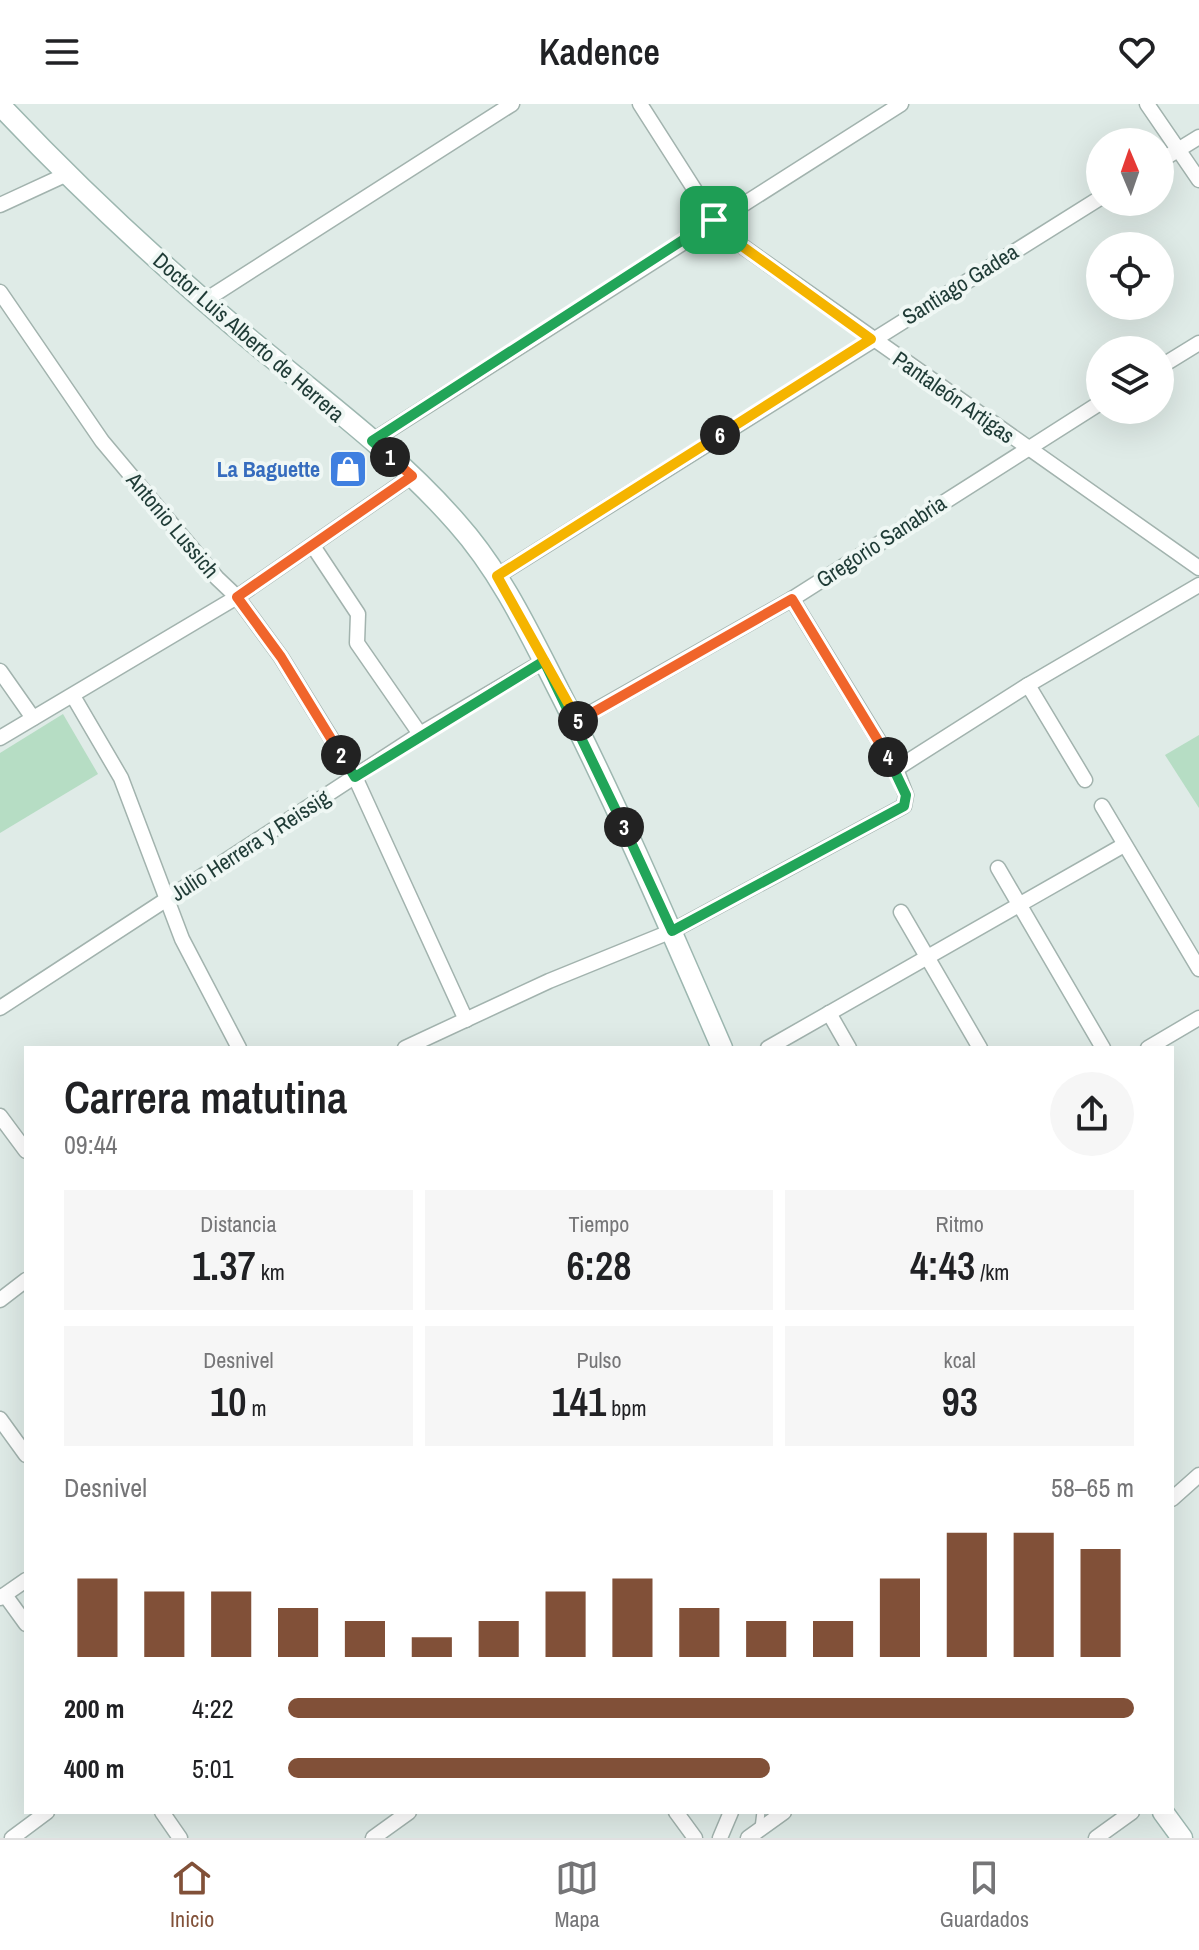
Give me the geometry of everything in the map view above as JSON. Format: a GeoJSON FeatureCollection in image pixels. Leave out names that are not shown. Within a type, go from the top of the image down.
{"type":"FeatureCollection","features":[{"type":"Feature","properties":{"kind":"street"},"geometry":{"type":"LineString","coordinates":[[204,301],[512,104]]}},
{"type":"Feature","properties":{"kind":"street","name":"Pantaleón Artigas"},"geometry":{"type":"LineString","coordinates":[[640,104],[714,220],[735,241],[1199,568]]}},
{"type":"Feature","properties":{"kind":"street"},"geometry":{"type":"LineString","coordinates":[[372,441],[714,220],[901,104]]}},
{"type":"Feature","properties":{"kind":"street"},"geometry":{"type":"LineString","coordinates":[[1147,104],[1199,180]]}},
{"type":"Feature","properties":{"kind":"street","name":"Doctor Luis Alberto de Herrera"},"geometry":{"type":"LineString","coordinates":[[0,105],[65,175],[204,301],[412,476],[458,523],[497,576],[575,722],[672,931],[721,1046]]}},
{"type":"Feature","properties":{"kind":"street"},"geometry":{"type":"LineString","coordinates":[[1174,152],[1199,137]]}},
{"type":"Feature","properties":{"kind":"street"},"geometry":{"type":"LineString","coordinates":[[0,205],[65,175]]}},
{"type":"Feature","properties":{"kind":"street","name":"Santiago Gadea"},"geometry":{"type":"LineString","coordinates":[[497,576],[1086,207]]}},
{"type":"Feature","properties":{"kind":"street","name":"Antonio Lussich"},"geometry":{"type":"LineString","coordinates":[[0,292],[102,441],[217,578],[237,597],[281,657],[355,777],[466,1020]]}},
{"type":"Feature","properties":{"kind":"street"},"geometry":{"type":"LineString","coordinates":[[1174,358],[1199,343]]}},
{"type":"Feature","properties":{"kind":"street","name":"Gregorio Sanabria"},"geometry":{"type":"LineString","coordinates":[[575,722],[792,599],[1086,411]]}},
{"type":"Feature","properties":{"kind":"street"},"geometry":{"type":"LineString","coordinates":[[0,738],[237,597],[412,476]]}},
{"type":"Feature","properties":{"kind":"street"},"geometry":{"type":"LineString","coordinates":[[313,546],[358,614],[357,643],[420,734]]}},
{"type":"Feature","properties":{"kind":"street"},"geometry":{"type":"LineString","coordinates":[[896,769],[1028,685],[1199,585]]}},
{"type":"Feature","properties":{"kind":"street"},"geometry":{"type":"LineString","coordinates":[[409,1046],[672,931],[904,806],[906,795],[896,769],[792,599]]}},
{"type":"Feature","properties":{"kind":"street","name":"Julio Herrera y Reissig"},"geometry":{"type":"LineString","coordinates":[[0,1008],[420,734],[544,661]]}},
{"type":"Feature","properties":{"kind":"street"},"geometry":{"type":"LineString","coordinates":[[0,671],[33,718]]}},
{"type":"Feature","properties":{"kind":"street"},"geometry":{"type":"LineString","coordinates":[[1028,685],[1085,780]]}},
{"type":"Feature","properties":{"kind":"street"},"geometry":{"type":"LineString","coordinates":[[73,696],[121,778],[165,901],[238,1046]]}},
{"type":"Feature","properties":{"kind":"street"},"geometry":{"type":"LineString","coordinates":[[1102,806],[1199,969]]}},
{"type":"Feature","properties":{"kind":"street"},"geometry":{"type":"LineString","coordinates":[[771,1046],[1124,845]]}},
{"type":"Feature","properties":{"kind":"street"},"geometry":{"type":"LineString","coordinates":[[998,868],[1102,1046]]}},
{"type":"Feature","properties":{"kind":"street"},"geometry":{"type":"LineString","coordinates":[[901,912],[979,1046]]}},
{"type":"Feature","properties":{"kind":"street"},"geometry":{"type":"LineString","coordinates":[[829,1013],[848,1046]]}},
{"type":"Feature","properties":{"kind":"street"},"geometry":{"type":"LineString","coordinates":[[1151,1046],[1199,1018]]}},
{"type":"Feature","properties":{"kind":"street"},"geometry":{"type":"LineString","coordinates":[[0,1116],[24,1148]]}},
{"type":"Feature","properties":{"kind":"street"},"geometry":{"type":"LineString","coordinates":[[0,1300],[24,1282]]}},
{"type":"Feature","properties":{"kind":"street"},"geometry":{"type":"LineString","coordinates":[[0,1419],[24,1452]]}},
{"type":"Feature","properties":{"kind":"street"},"geometry":{"type":"LineString","coordinates":[[1174,1497],[1199,1475]]}},
{"type":"Feature","properties":{"kind":"street"},"geometry":{"type":"LineString","coordinates":[[24,1581],[3,1597],[24,1622]]}},
{"type":"Feature","properties":{"kind":"street"},"geometry":{"type":"LineString","coordinates":[[12,1838],[44,1814]]}},
{"type":"Feature","properties":{"kind":"street"},"geometry":{"type":"LineString","coordinates":[[163,1814],[180,1838]]}},
{"type":"Feature","properties":{"kind":"street"},"geometry":{"type":"LineString","coordinates":[[373,1838],[406,1814]]}},
{"type":"Feature","properties":{"kind":"street"},"geometry":{"type":"LineString","coordinates":[[677,1814],[695,1838]]}},
{"type":"Feature","properties":{"kind":"street"},"geometry":{"type":"LineString","coordinates":[[720,1838],[730,1814]]}},
{"type":"Feature","properties":{"kind":"street"},"geometry":{"type":"LineString","coordinates":[[754,1834],[781,1814]]}},
{"type":"Feature","properties":{"kind":"street"},"geometry":{"type":"LineString","coordinates":[[1096,1838],[1129,1814]]}},
{"type":"Feature","properties":{"kind":"street"},"geometry":{"type":"LineString","coordinates":[[1164,1814],[1182,1838]]}},
{"type":"Feature","properties":{"kind":"lane"},"geometry":{"type":"LineString","coordinates":[[754,1834],[760,1814]]}},
{"type":"Feature","properties":{"kind":"green space"},"geometry":{"type":"Polygon","coordinates":[[[63,714],[98,774],[0,833],[0,753],[63,714]]]}},
{"type":"Feature","properties":{"kind":"green space"},"geometry":{"type":"Polygon","coordinates":[[[1199,735],[1199,808],[1165,755],[1199,735]]]}},
{"type":"Feature","properties":{"kind":"place","name":"La Baguette"},"geometry":{"type":"Point","coordinates":[348,469]}},
{"type":"Feature","properties":{"kind":"route"},"geometry":{"type":"LineString","coordinates":[[714,220],[372,441],[412,476],[237,597],[281,657],[355,777],[420,734],[544,661],[575,722],[672,931],[904,806],[906,800],[896,769],[792,599],[575,722],[528,631],[497,576],[871,339],[735,241],[714,220]]}}]}
